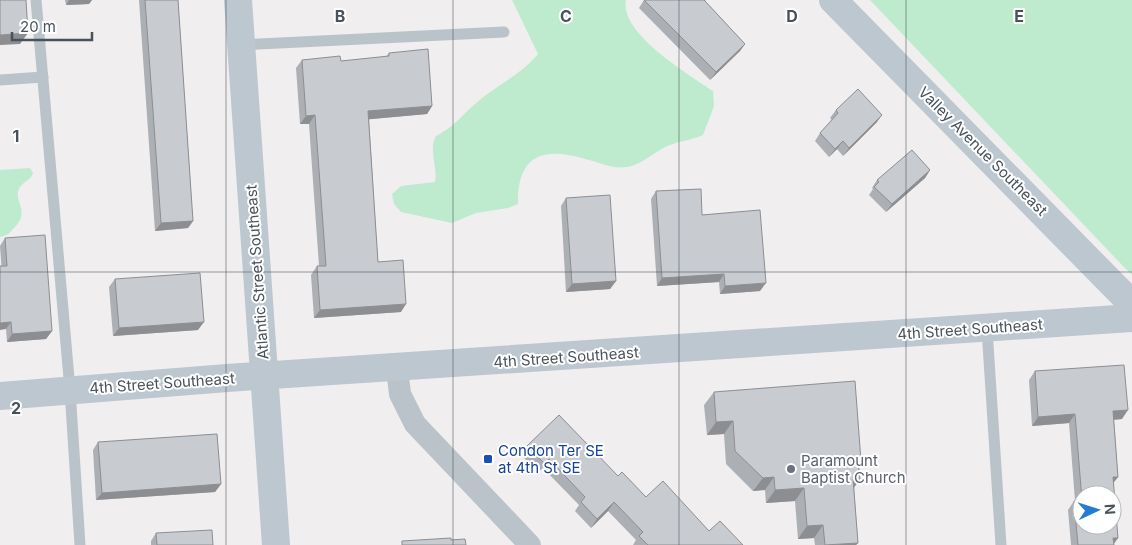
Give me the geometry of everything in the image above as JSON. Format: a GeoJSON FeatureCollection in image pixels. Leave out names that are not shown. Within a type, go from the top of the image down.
{"type":"FeatureCollection","features":[{"type":"Feature","properties":{"kind":"street","name":"Atlantic Street Southeast"},"geometry":{"type":"LineString","coordinates":[[238,0],[276,545]]}},
{"type":"Feature","properties":{"kind":"street","name":"Valley Avenue Southeast"},"geometry":{"type":"LineString","coordinates":[[833,0],[1132,304]]}},
{"type":"Feature","properties":{"kind":"street","name":"4th Street Southeast"},"geometry":{"type":"LineString","coordinates":[[0,396],[264,376],[1132,318]]}},
{"type":"Feature","properties":{"kind":"street"},"geometry":{"type":"LineString","coordinates":[[397,368],[400,394],[415,424],[530,545]]}},
{"type":"Feature","properties":{"kind":"lane"},"geometry":{"type":"LineString","coordinates":[[36,0],[70,390],[80,545]]}},
{"type":"Feature","properties":{"kind":"lane"},"geometry":{"type":"LineString","coordinates":[[241,46],[504,32]]}},
{"type":"Feature","properties":{"kind":"lane"},"geometry":{"type":"LineString","coordinates":[[0,80],[43,77]]}},
{"type":"Feature","properties":{"kind":"lane"},"geometry":{"type":"LineString","coordinates":[[987,329],[1001,545]]}},
{"type":"Feature","properties":{"kind":"green space"},"geometry":{"type":"Polygon","coordinates":[[[512,0],[626,0],[627,13],[633,26],[644,39],[657,52],[713,91],[714,106],[703,135],[670,145],[637,164],[626,167],[611,166],[573,156],[547,154],[528,164],[522,174],[518,204],[508,208],[476,213],[452,223],[401,212],[394,204],[392,194],[401,186],[435,182],[433,147],[436,136],[524,68],[538,54],[512,0]]]}},
{"type":"Feature","properties":{"kind":"green space"},"geometry":{"type":"Polygon","coordinates":[[[870,0],[1132,0],[1132,275],[1122,265],[870,0]]]}},
{"type":"Feature","properties":{"kind":"green space"},"geometry":{"type":"Polygon","coordinates":[[[30,168],[33,173],[32,175],[20,187],[18,192],[22,211],[19,223],[6,235],[0,237],[0,170],[30,168]]]}},
{"type":"Feature","properties":{"kind":"building"},"geometry":{"type":"Polygon","coordinates":[[[0,0],[26,0],[28,33],[0,35],[0,0]]]}},
{"type":"Feature","properties":{"kind":"building"},"geometry":{"type":"Polygon","coordinates":[[[145,0],[178,0],[193,221],[161,223],[145,0]]]}},
{"type":"Feature","properties":{"kind":"building"},"geometry":{"type":"Polygon","coordinates":[[[644,0],[704,0],[745,44],[716,72],[644,0]]]}},
{"type":"Feature","properties":{"kind":"building"},"geometry":{"type":"Polygon","coordinates":[[[428,49],[432,106],[368,111],[378,262],[403,260],[406,304],[320,310],[317,266],[326,266],[315,115],[306,116],[302,60],[340,56],[341,61],[389,56],[389,53],[428,49]]]}},
{"type":"Feature","properties":{"kind":"building"},"geometry":{"type":"Polygon","coordinates":[[[858,89],[882,115],[849,148],[843,141],[835,149],[820,133],[838,113],[836,110],[858,89]]]}},
{"type":"Feature","properties":{"kind":"building"},"geometry":{"type":"Polygon","coordinates":[[[912,150],[930,170],[892,204],[874,187],[879,182],[877,180],[912,150]]]}},
{"type":"Feature","properties":{"kind":"building"},"geometry":{"type":"Polygon","coordinates":[[[701,189],[702,215],[760,210],[766,283],[725,286],[724,274],[662,278],[656,191],[701,189]]]}},
{"type":"Feature","properties":{"kind":"building"},"geometry":{"type":"Polygon","coordinates":[[[610,195],[616,281],[572,284],[566,198],[610,195]]]}},
{"type":"Feature","properties":{"kind":"building"},"geometry":{"type":"Polygon","coordinates":[[[45,235],[52,331],[12,334],[11,322],[0,323],[0,266],[7,266],[5,238],[45,235]]]}},
{"type":"Feature","properties":{"kind":"building"},"geometry":{"type":"Polygon","coordinates":[[[200,273],[204,322],[119,328],[115,279],[200,273]]]}},
{"type":"Feature","properties":{"kind":"building"},"geometry":{"type":"Polygon","coordinates":[[[1124,365],[1128,410],[1113,411],[1118,477],[1113,477],[1114,485],[1081,485],[1075,414],[1038,417],[1035,371],[1124,365]]]}},
{"type":"Feature","properties":{"kind":"building","name":"Paramount Baptist Church"},"geometry":{"type":"Polygon","coordinates":[[[855,381],[861,461],[858,461],[860,479],[853,479],[858,543],[825,545],[823,525],[807,526],[804,488],[775,490],[774,477],[763,478],[735,451],[733,421],[716,422],[714,392],[855,381]]]}},
{"type":"Feature","properties":{"kind":"building"},"geometry":{"type":"Polygon","coordinates":[[[559,415],[618,476],[622,472],[646,497],[663,481],[709,531],[720,521],[743,545],[648,545],[639,536],[643,532],[614,502],[597,519],[581,502],[585,497],[549,459],[545,464],[527,446],[559,415]]]}},
{"type":"Feature","properties":{"kind":"building"},"geometry":{"type":"Polygon","coordinates":[[[217,434],[221,484],[102,493],[98,442],[217,434]]]}},
{"type":"Feature","properties":{"kind":"building"},"geometry":{"type":"Polygon","coordinates":[[[212,530],[213,545],[157,545],[156,533],[212,530]]]}},
{"type":"Feature","properties":{"kind":"building"},"geometry":{"type":"Polygon","coordinates":[[[1077,535],[1118,535],[1118,538],[1113,538],[1114,545],[1078,545],[1077,535]]]}},
{"type":"Feature","properties":{"kind":"building"},"geometry":{"type":"Polygon","coordinates":[[[451,538],[451,540],[465,539],[466,545],[402,545],[402,541],[451,538]]]}},
{"type":"Feature","properties":{"kind":"place","name":"Condon Ter SE at 4th St SE"},"geometry":{"type":"Point","coordinates":[488,459]}},
{"type":"Feature","properties":{"kind":"place","name":"Paramount Baptist Church"},"geometry":{"type":"Point","coordinates":[791,469]}}]}
